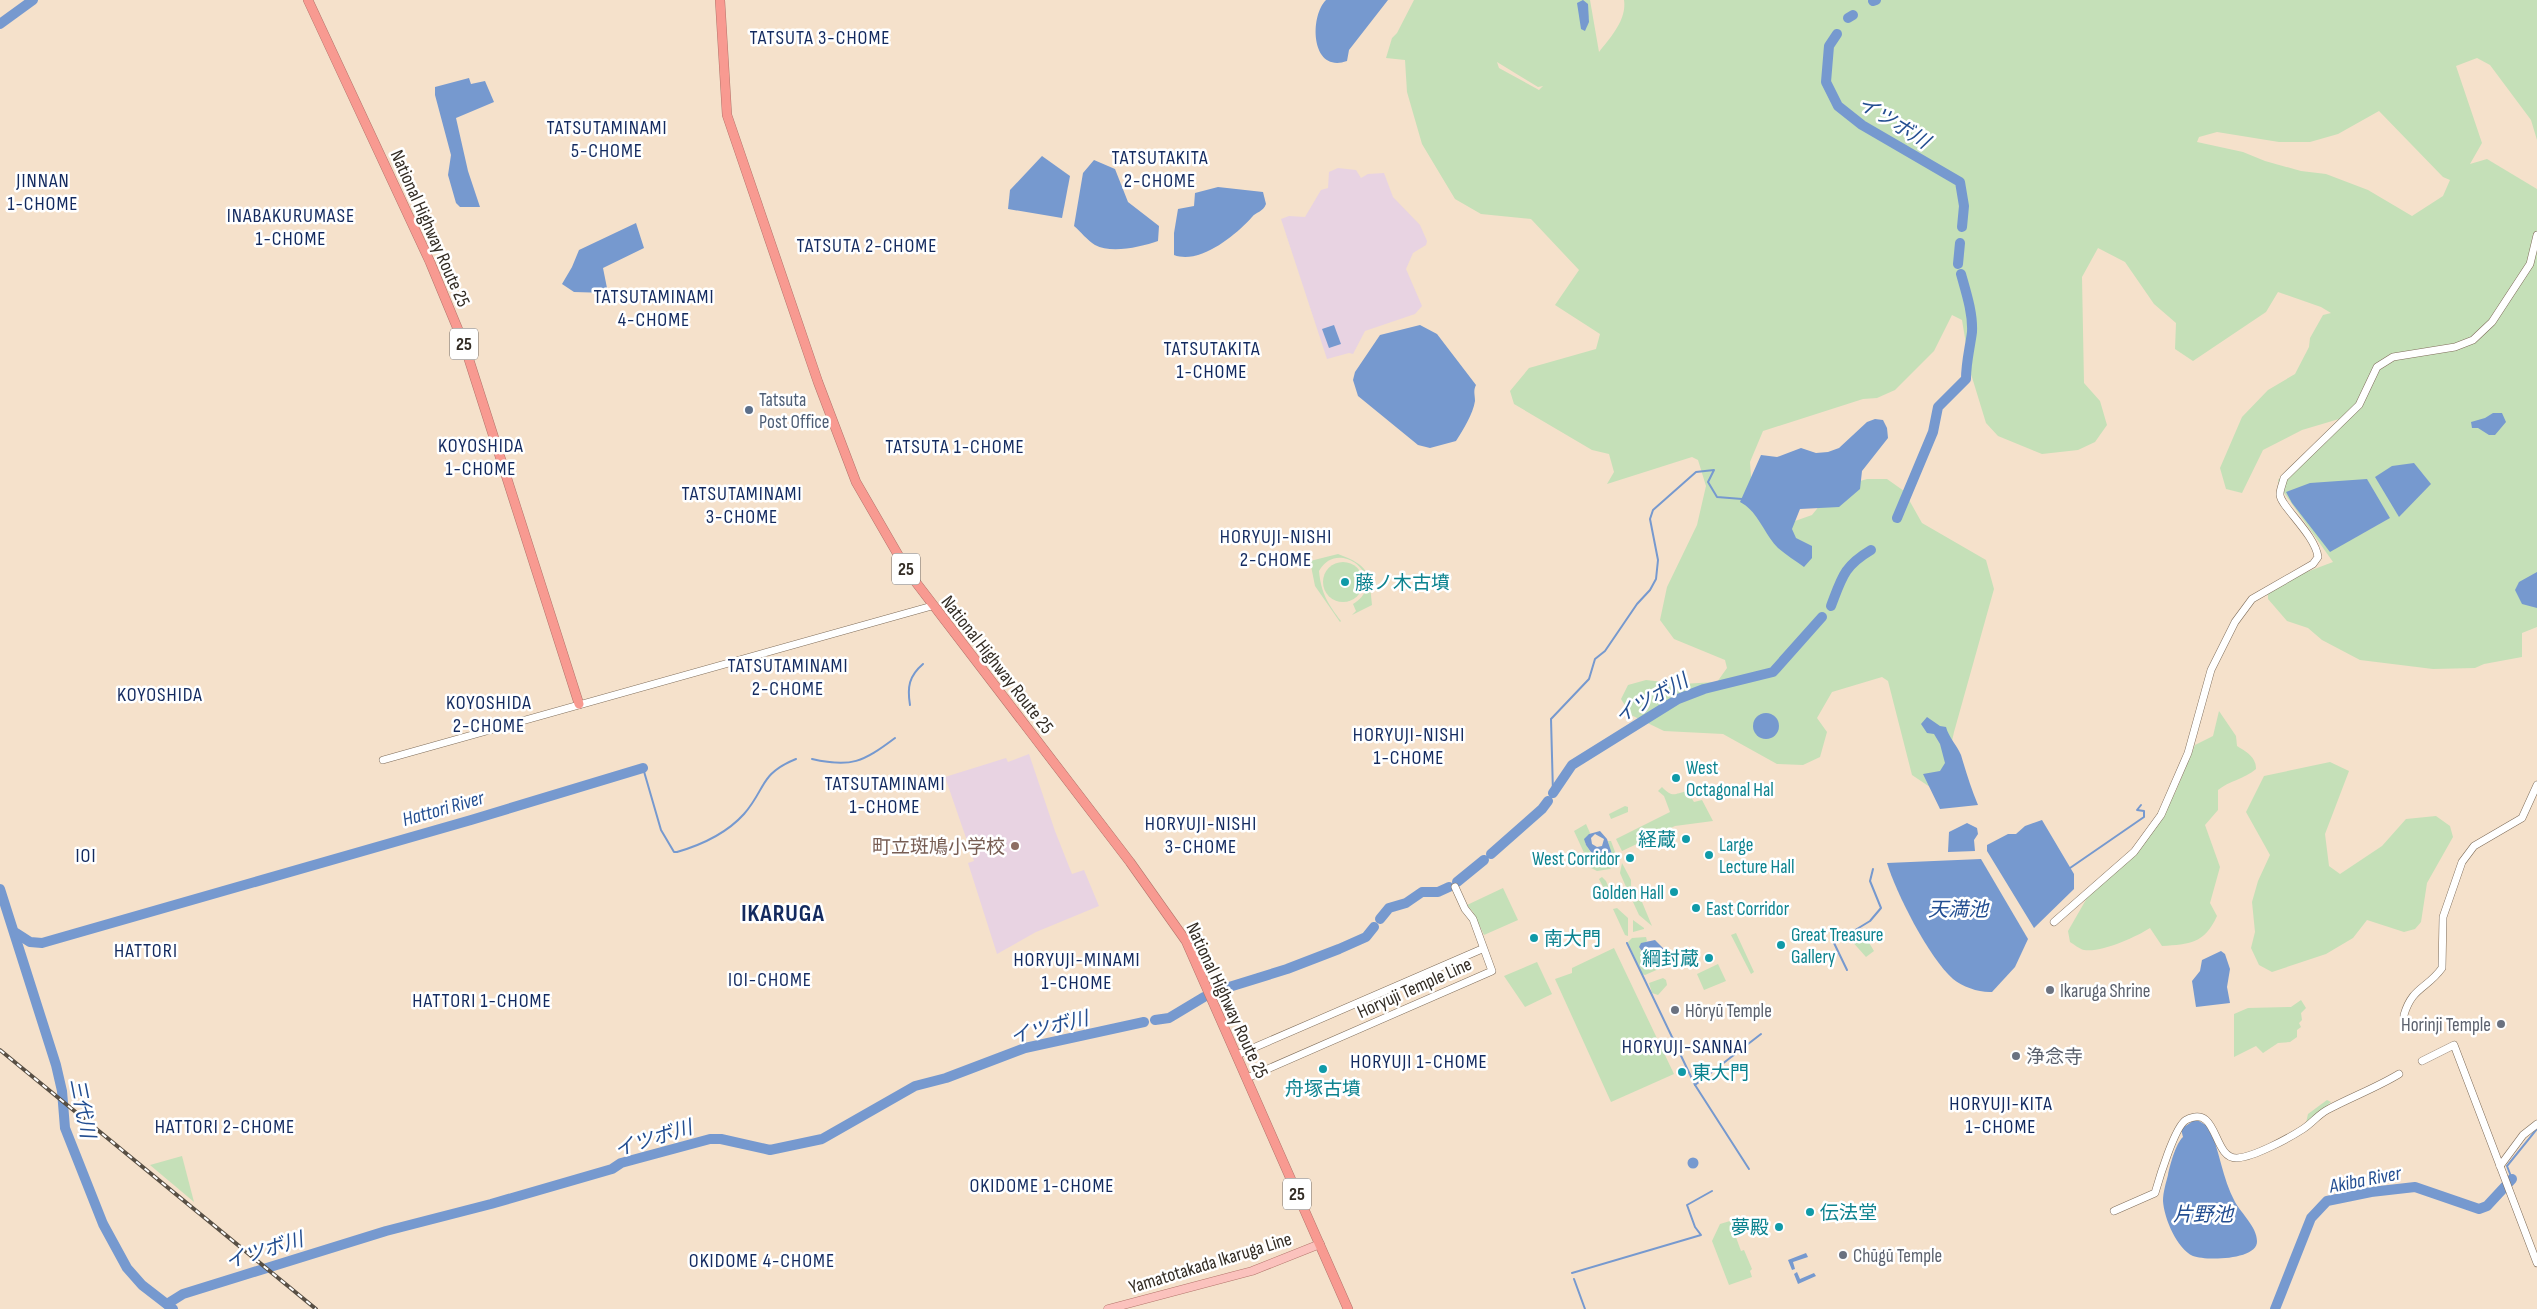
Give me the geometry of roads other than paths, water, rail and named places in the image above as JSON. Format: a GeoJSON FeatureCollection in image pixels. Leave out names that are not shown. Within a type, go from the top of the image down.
{"type":"FeatureCollection","features":[{"type":"Feature","properties":{"kind":"highway","name":"National Highway Route 25"},"geometry":{"type":"LineString","coordinates":[[308,0],[437,278],[464,344],[579,704]]}},
{"type":"Feature","properties":{"kind":"highway","name":"National Highway Route 25"},"geometry":{"type":"LineString","coordinates":[[720,0],[727,115],[818,382],[856,482],[898,556],[932,606],[1165,909],[1186,941],[1238,1055],[1348,1309]]}},
{"type":"Feature","properties":{"kind":"main road","name":"Yamatotakada Ikaruga Line"},"geometry":{"type":"LineString","coordinates":[[1108,1309],[1252,1270],[1320,1244]]}},
{"type":"Feature","properties":{"kind":"street"},"geometry":{"type":"LineString","coordinates":[[2054,922],[2134,852],[2156,823],[2188,753],[2212,670],[2235,622],[2252,599],[2313,564],[2318,557],[2317,548],[2307,530],[2281,500],[2280,493],[2284,478],[2359,405],[2377,367],[2393,357],[2455,347],[2473,340],[2492,322],[2530,264],[2537,235]]}},
{"type":"Feature","properties":{"kind":"street"},"geometry":{"type":"LineString","coordinates":[[383,760],[932,606]]}},
{"type":"Feature","properties":{"kind":"street"},"geometry":{"type":"LineString","coordinates":[[2404,1015],[2409,1000],[2414,993],[2442,968],[2443,916],[2466,855],[2474,846],[2520,820],[2537,785]]}},
{"type":"Feature","properties":{"kind":"street"},"geometry":{"type":"LineString","coordinates":[[1455,887],[1473,919],[1482,949]]}},
{"type":"Feature","properties":{"kind":"street","name":"Horyuji Temple Line"},"geometry":{"type":"LineString","coordinates":[[1238,1055],[1482,949],[1492,971],[1247,1078]]}},
{"type":"Feature","properties":{"kind":"street"},"geometry":{"type":"LineString","coordinates":[[2422,1061],[2454,1045],[2537,1263]]}},
{"type":"Feature","properties":{"kind":"street"},"geometry":{"type":"LineString","coordinates":[[2114,1211],[2155,1193],[2176,1130],[2186,1120],[2195,1118],[2208,1122],[2216,1132],[2221,1149],[2226,1154],[2240,1158],[2295,1134],[2328,1110],[2399,1074]]}},
{"type":"Feature","properties":{"kind":"street"},"geometry":{"type":"LineString","coordinates":[[2500,1166],[2523,1135],[2537,1124]]}},
{"type":"Feature","properties":{"kind":"water"},"geometry":{"type":"Polygon","coordinates":[[[1326,0],[1388,0],[1349,50],[1347,61],[1335,63],[1326,59],[1320,52],[1317,42],[1317,19],[1326,0]]]}},
{"type":"Feature","properties":{"kind":"water"},"geometry":{"type":"Polygon","coordinates":[[[1583,0],[1588,4],[1589,22],[1585,31],[1581,29],[1577,3],[1583,0]]]}},
{"type":"Feature","properties":{"kind":"water"},"geometry":{"type":"Polygon","coordinates":[[[469,78],[471,84],[485,81],[494,102],[456,118],[468,171],[480,207],[460,207],[456,203],[448,175],[451,155],[435,95],[435,87],[469,78]]]}},
{"type":"Feature","properties":{"kind":"water"},"geometry":{"type":"Polygon","coordinates":[[[1042,156],[1070,176],[1062,218],[1008,209],[1010,190],[1042,156]]]}},
{"type":"Feature","properties":{"kind":"water"},"geometry":{"type":"Polygon","coordinates":[[[1094,160],[1115,169],[1128,202],[1159,226],[1158,241],[1135,247],[1102,248],[1089,241],[1074,226],[1083,173],[1094,160]]]}},
{"type":"Feature","properties":{"kind":"water"},"geometry":{"type":"Polygon","coordinates":[[[1218,187],[1263,192],[1266,204],[1263,209],[1237,232],[1217,246],[1195,256],[1184,257],[1174,255],[1174,233],[1178,209],[1194,206],[1195,193],[1218,187]]]}},
{"type":"Feature","properties":{"kind":"water"},"geometry":{"type":"Polygon","coordinates":[[[636,223],[644,248],[603,268],[608,293],[574,292],[562,284],[579,250],[636,223]]]}},
{"type":"Feature","properties":{"kind":"water"},"geometry":{"type":"Polygon","coordinates":[[[1334,325],[1341,344],[1329,348],[1322,329],[1334,325]]]}},
{"type":"Feature","properties":{"kind":"water"},"geometry":{"type":"Polygon","coordinates":[[[1420,325],[1437,334],[1476,385],[1472,411],[1456,441],[1430,448],[1418,445],[1358,396],[1353,380],[1355,372],[1380,335],[1420,325]]]}},
{"type":"Feature","properties":{"kind":"water"},"geometry":{"type":"Polygon","coordinates":[[[2493,413],[2502,413],[2506,422],[2495,435],[2489,435],[2478,428],[2472,428],[2471,422],[2485,418],[2493,413]]]}},
{"type":"Feature","properties":{"kind":"water"},"geometry":{"type":"Polygon","coordinates":[[[1875,419],[1883,420],[1887,428],[1888,438],[1862,471],[1860,489],[1839,507],[1800,509],[1792,529],[1796,538],[1812,546],[1812,558],[1804,567],[1778,548],[1752,511],[1740,502],[1761,455],[1777,457],[1801,448],[1816,453],[1828,452],[1839,448],[1867,422],[1875,419]]]}},
{"type":"Feature","properties":{"kind":"water"},"geometry":{"type":"Polygon","coordinates":[[[2414,463],[2431,484],[2399,517],[2375,477],[2392,466],[2414,463]]]}},
{"type":"Feature","properties":{"kind":"water"},"geometry":{"type":"Polygon","coordinates":[[[2367,479],[2390,518],[2330,552],[2292,503],[2286,492],[2310,483],[2367,479]]]}},
{"type":"Feature","properties":{"kind":"water"},"geometry":{"type":"Polygon","coordinates":[[[2537,572],[2537,608],[2522,604],[2515,590],[2519,582],[2537,572]]]}},
{"type":"Feature","properties":{"kind":"water"},"geometry":{"type":"Polygon","coordinates":[[[1766,713],[1775,717],[1779,726],[1775,735],[1766,739],[1757,735],[1753,726],[1757,717],[1766,713]]]}},
{"type":"Feature","properties":{"kind":"water"},"geometry":{"type":"Polygon","coordinates":[[[1927,717],[1940,726],[1946,727],[1961,755],[1978,805],[1940,809],[1923,774],[1940,771],[1945,763],[1940,744],[1934,734],[1927,733],[1921,724],[1927,717]]]}},
{"type":"Feature","properties":{"kind":"water"},"geometry":{"type":"Polygon","coordinates":[[[2042,820],[2074,874],[2074,889],[2034,928],[1987,851],[1987,845],[2008,834],[2016,834],[2025,826],[2042,820]]]}},
{"type":"Feature","properties":{"kind":"water"},"geometry":{"type":"Polygon","coordinates":[[[1967,823],[1977,828],[1978,834],[1974,840],[1975,851],[1948,852],[1949,832],[1967,823]]]}},
{"type":"Feature","properties":{"kind":"water"},"geometry":{"type":"Polygon","coordinates":[[[1600,831],[1607,839],[1613,857],[1609,862],[1600,865],[1586,845],[1584,839],[1589,834],[1600,831]],[[1595,834],[1591,838],[1592,844],[1597,847],[1602,846],[1604,839],[1595,834]]]}},
{"type":"Feature","properties":{"kind":"water","name":"天満池"},"geometry":{"type":"Polygon","coordinates":[[[1981,859],[2028,939],[2015,967],[1992,992],[1982,992],[1967,987],[1953,979],[1944,969],[1914,924],[1891,876],[1887,863],[1981,859]]]}},
{"type":"Feature","properties":{"kind":"water"},"geometry":{"type":"Polygon","coordinates":[[[1655,940],[1664,949],[1666,955],[1659,963],[1648,967],[1642,962],[1643,953],[1639,947],[1641,943],[1655,940]]]}},
{"type":"Feature","properties":{"kind":"water"},"geometry":{"type":"Polygon","coordinates":[[[2221,951],[2225,954],[2230,969],[2227,987],[2230,1003],[2196,1007],[2192,981],[2200,971],[2202,960],[2221,951]]]}},
{"type":"Feature","properties":{"kind":"water","name":"片野池"},"geometry":{"type":"Polygon","coordinates":[[[2193,1121],[2199,1121],[2209,1127],[2231,1193],[2254,1231],[2257,1241],[2255,1247],[2249,1252],[2230,1258],[2200,1258],[2187,1252],[2172,1232],[2164,1208],[2165,1188],[2174,1154],[2183,1137],[2181,1129],[2193,1121]]]}},
{"type":"Feature","properties":{"kind":"water"},"geometry":{"type":"Polygon","coordinates":[[[1693,1157],[1699,1163],[1693,1169],[1687,1163],[1693,1157]]]}},
{"type":"Feature","properties":{"kind":"water"},"geometry":{"type":"Polygon","coordinates":[[[1806,1253],[1808,1257],[1793,1262],[1795,1269],[1792,1270],[1788,1260],[1806,1253]]]}},
{"type":"Feature","properties":{"kind":"water"},"geometry":{"type":"Polygon","coordinates":[[[1797,1272],[1800,1279],[1814,1273],[1816,1276],[1798,1284],[1794,1274],[1797,1272]]]}},
{"type":"Feature","properties":{"kind":"waterway"},"geometry":{"type":"LineString","coordinates":[[0,24],[33,0]]}},
{"type":"Feature","properties":{"kind":"waterway","name":"イツボ川"},"geometry":{"type":"LineString","coordinates":[[1848,18],[1853,15]]}},
{"type":"Feature","properties":{"kind":"waterway","name":"イツボ川"},"geometry":{"type":"LineString","coordinates":[[1837,34],[1829,46],[1826,82],[1838,106],[1862,125],[1960,182],[1964,206],[1962,227]]}},
{"type":"Feature","properties":{"kind":"waterway","name":"イツボ川"},"geometry":{"type":"LineString","coordinates":[[1958,264],[1960,243]]}},
{"type":"Feature","properties":{"kind":"waterway","name":"イツボ川"},"geometry":{"type":"LineString","coordinates":[[1897,518],[1933,432],[1938,407],[1966,379],[1972,325],[1969,303],[1961,274]]}},
{"type":"Feature","properties":{"kind":"waterway"},"geometry":{"type":"LineString","coordinates":[[1553,793],[1551,719],[1589,679],[1595,659],[1605,651],[1656,579],[1658,560],[1650,519],[1653,510],[1696,472],[1714,470],[1708,482],[1717,497],[1742,499]]}},
{"type":"Feature","properties":{"kind":"waterway","name":"イツボ川"},"geometry":{"type":"LineString","coordinates":[[1831,606],[1838,587],[1849,567],[1871,550]]}},
{"type":"Feature","properties":{"kind":"waterway","name":"イツボ川"},"geometry":{"type":"LineString","coordinates":[[1553,793],[1572,765],[1678,699],[1704,689],[1773,672],[1822,617]]}},
{"type":"Feature","properties":{"kind":"waterway","name":"Hattori River"},"geometry":{"type":"LineString","coordinates":[[910,705],[910,682],[918,668],[923,664]]}},
{"type":"Feature","properties":{"kind":"waterway","name":"Hattori River"},"geometry":{"type":"LineString","coordinates":[[812,759],[837,763],[856,761],[874,753],[895,738]]}},
{"type":"Feature","properties":{"kind":"waterway","name":"Hattori River"},"geometry":{"type":"LineString","coordinates":[[643,768],[661,830],[674,852],[677,852],[704,842],[721,833],[737,821],[751,805],[769,776],[775,770],[796,759]]}},
{"type":"Feature","properties":{"kind":"waterway","name":"Hattori River"},"geometry":{"type":"LineString","coordinates":[[16,933],[30,942],[42,943],[471,820],[643,768]]}},
{"type":"Feature","properties":{"kind":"waterway","name":"イツボ川"},"geometry":{"type":"LineString","coordinates":[[1491,854],[1542,809],[1548,801]]}},
{"type":"Feature","properties":{"kind":"waterway"},"geometry":{"type":"LineString","coordinates":[[2070,868],[2144,817],[2144,811],[2137,810],[2141,805]]}},
{"type":"Feature","properties":{"kind":"waterway","name":"イツボ川"},"geometry":{"type":"LineString","coordinates":[[1457,882],[1484,860]]}},
{"type":"Feature","properties":{"kind":"waterway"},"geometry":{"type":"LineString","coordinates":[[1847,970],[1834,943],[1870,921],[1881,908],[1870,881],[1873,869]]}},
{"type":"Feature","properties":{"kind":"waterway","name":"イツボ川"},"geometry":{"type":"LineString","coordinates":[[1380,919],[1389,908],[1406,903],[1422,892],[1438,892],[1449,887]]}},
{"type":"Feature","properties":{"kind":"waterway","name":"三代川"},"geometry":{"type":"LineString","coordinates":[[0,889],[56,1065],[62,1091],[65,1128],[103,1224],[127,1268],[142,1285],[173,1309]]}},
{"type":"Feature","properties":{"kind":"waterway","name":"イツボ川"},"geometry":{"type":"LineString","coordinates":[[1213,992],[1287,969],[1339,949],[1366,937],[1374,927]]}},
{"type":"Feature","properties":{"kind":"waterway"},"geometry":{"type":"LineString","coordinates":[[1627,943],[1695,1085]]}},
{"type":"Feature","properties":{"kind":"waterway","name":"イツボ川"},"geometry":{"type":"LineString","coordinates":[[1155,1020],[1169,1018],[1204,997]]}},
{"type":"Feature","properties":{"kind":"waterway","name":"イツボ川"},"geometry":{"type":"LineString","coordinates":[[167,1304],[183,1294],[386,1231],[491,1204],[612,1169],[621,1163],[710,1139],[721,1139],[770,1150],[822,1139],[915,1086],[946,1078],[1025,1048],[1144,1022]]}},
{"type":"Feature","properties":{"kind":"waterway"},"geometry":{"type":"LineString","coordinates":[[1749,1169],[1695,1085],[1761,1034]]}},
{"type":"Feature","properties":{"kind":"waterway","name":"Akiba River"},"geometry":{"type":"LineString","coordinates":[[2512,1179],[2507,1166],[2537,1129]]}},
{"type":"Feature","properties":{"kind":"waterway","name":"Akiba River"},"geometry":{"type":"LineString","coordinates":[[2275,1309],[2311,1218],[2327,1201],[2371,1192],[2415,1187],[2479,1209],[2487,1206],[2512,1179]]}},
{"type":"Feature","properties":{"kind":"waterway"},"geometry":{"type":"LineString","coordinates":[[1572,1273],[1701,1235],[1695,1227],[1687,1205],[1712,1191]]}},
{"type":"Feature","properties":{"kind":"waterway"},"geometry":{"type":"LineString","coordinates":[[1574,1279],[1585,1309]]}},
{"type":"Feature","properties":{"kind":"railway"},"geometry":{"type":"LineString","coordinates":[[0,1050],[316,1309]]}},
{"type":"Feature","properties":{"kind":"place","name":"Tatsuta Post Office"},"geometry":{"type":"Point","coordinates":[749,410]}},
{"type":"Feature","properties":{"kind":"place","name":"藤ノ木古墳"},"geometry":{"type":"Point","coordinates":[1345,582]}},
{"type":"Feature","properties":{"kind":"place","name":"West Octagonal Hal"},"geometry":{"type":"Point","coordinates":[1676,778]}},
{"type":"Feature","properties":{"kind":"place","name":"経蔵"},"geometry":{"type":"Point","coordinates":[1686,839]}},
{"type":"Feature","properties":{"kind":"place","name":"町立斑鳩小学校"},"geometry":{"type":"Point","coordinates":[1015,846]}},
{"type":"Feature","properties":{"kind":"place","name":"Large Lecture Hall"},"geometry":{"type":"Point","coordinates":[1709,855]}},
{"type":"Feature","properties":{"kind":"place","name":"West Corridor"},"geometry":{"type":"Point","coordinates":[1630,858]}},
{"type":"Feature","properties":{"kind":"place","name":"Golden Hall"},"geometry":{"type":"Point","coordinates":[1674,892]}},
{"type":"Feature","properties":{"kind":"place","name":"East Corridor"},"geometry":{"type":"Point","coordinates":[1696,908]}},
{"type":"Feature","properties":{"kind":"place","name":"南大門"},"geometry":{"type":"Point","coordinates":[1534,938]}},
{"type":"Feature","properties":{"kind":"place","name":"Great Treasure Gallery"},"geometry":{"type":"Point","coordinates":[1781,945]}},
{"type":"Feature","properties":{"kind":"place","name":"綱封蔵"},"geometry":{"type":"Point","coordinates":[1709,958]}},
{"type":"Feature","properties":{"kind":"place","name":"Ikaruga Shrine"},"geometry":{"type":"Point","coordinates":[2050,990]}},
{"type":"Feature","properties":{"kind":"place","name":"Hōryū Temple"},"geometry":{"type":"Point","coordinates":[1675,1010]}},
{"type":"Feature","properties":{"kind":"place","name":"Horinji Temple"},"geometry":{"type":"Point","coordinates":[2501,1024]}},
{"type":"Feature","properties":{"kind":"place","name":"浄念寺"},"geometry":{"type":"Point","coordinates":[2016,1056]}},
{"type":"Feature","properties":{"kind":"place","name":"舟塚古墳"},"geometry":{"type":"Point","coordinates":[1323,1069]}},
{"type":"Feature","properties":{"kind":"place","name":"東大門"},"geometry":{"type":"Point","coordinates":[1682,1072]}},
{"type":"Feature","properties":{"kind":"place","name":"伝法堂"},"geometry":{"type":"Point","coordinates":[1810,1212]}},
{"type":"Feature","properties":{"kind":"place","name":"夢殿"},"geometry":{"type":"Point","coordinates":[1779,1227]}},
{"type":"Feature","properties":{"kind":"place","name":"Chūgū Temple"},"geometry":{"type":"Point","coordinates":[1843,1255]}},
{"type":"Feature","properties":{"kind":"district","name":"TATSUTA 3-CHOME"},"geometry":{"type":"Point","coordinates":[820,37]}},
{"type":"Feature","properties":{"kind":"district","name":"TATSUTAMINAMI 5-CHOME"},"geometry":{"type":"Point","coordinates":[607,138]}},
{"type":"Feature","properties":{"kind":"district","name":"TATSUTAKITA 2-CHOME"},"geometry":{"type":"Point","coordinates":[1160,168]}},
{"type":"Feature","properties":{"kind":"district","name":"JINNAN 1-CHOME"},"geometry":{"type":"Point","coordinates":[43,192]}},
{"type":"Feature","properties":{"kind":"district","name":"INABAKURUMASE 1-CHOME"},"geometry":{"type":"Point","coordinates":[291,226]}},
{"type":"Feature","properties":{"kind":"district","name":"TATSUTA 2-CHOME"},"geometry":{"type":"Point","coordinates":[867,245]}},
{"type":"Feature","properties":{"kind":"district","name":"TATSUTAMINAMI 4-CHOME"},"geometry":{"type":"Point","coordinates":[654,308]}},
{"type":"Feature","properties":{"kind":"district","name":"TATSUTAKITA 1-CHOME"},"geometry":{"type":"Point","coordinates":[1212,360]}},
{"type":"Feature","properties":{"kind":"district","name":"TATSUTA 1-CHOME"},"geometry":{"type":"Point","coordinates":[955,446]}},
{"type":"Feature","properties":{"kind":"district","name":"KOYOSHIDA 1-CHOME"},"geometry":{"type":"Point","coordinates":[481,456]}},
{"type":"Feature","properties":{"kind":"district","name":"TATSUTAMINAMI 3-CHOME"},"geometry":{"type":"Point","coordinates":[742,504]}},
{"type":"Feature","properties":{"kind":"district","name":"HORYUJI-NISHI 2-CHOME"},"geometry":{"type":"Point","coordinates":[1276,548]}},
{"type":"Feature","properties":{"kind":"district","name":"TATSUTAMINAMI 2-CHOME"},"geometry":{"type":"Point","coordinates":[788,676]}},
{"type":"Feature","properties":{"kind":"district","name":"KOYOSHIDA"},"geometry":{"type":"Point","coordinates":[160,694]}},
{"type":"Feature","properties":{"kind":"district","name":"KOYOSHIDA 2-CHOME"},"geometry":{"type":"Point","coordinates":[489,714]}},
{"type":"Feature","properties":{"kind":"district","name":"HORYUJI-NISHI 1-CHOME"},"geometry":{"type":"Point","coordinates":[1409,746]}},
{"type":"Feature","properties":{"kind":"district","name":"TATSUTAMINAMI 1-CHOME"},"geometry":{"type":"Point","coordinates":[885,794]}},
{"type":"Feature","properties":{"kind":"district","name":"HORYUJI-NISHI 3-CHOME"},"geometry":{"type":"Point","coordinates":[1201,834]}},
{"type":"Feature","properties":{"kind":"district","name":"IOI"},"geometry":{"type":"Point","coordinates":[86,855]}},
{"type":"Feature","properties":{"kind":"district","name":"IKARUGA"},"geometry":{"type":"Point","coordinates":[783,913]}},
{"type":"Feature","properties":{"kind":"district","name":"HATTORI"},"geometry":{"type":"Point","coordinates":[146,950]}},
{"type":"Feature","properties":{"kind":"district","name":"HORYUJI-MINAMI 1-CHOME"},"geometry":{"type":"Point","coordinates":[1077,970]}},
{"type":"Feature","properties":{"kind":"district","name":"IOI-CHOME"},"geometry":{"type":"Point","coordinates":[770,979]}},
{"type":"Feature","properties":{"kind":"district","name":"HATTORI 1-CHOME"},"geometry":{"type":"Point","coordinates":[482,1000]}},
{"type":"Feature","properties":{"kind":"district","name":"HORYUJI-SANNAI"},"geometry":{"type":"Point","coordinates":[1685,1046]}},
{"type":"Feature","properties":{"kind":"district","name":"HORYUJI 1-CHOME"},"geometry":{"type":"Point","coordinates":[1419,1061]}},
{"type":"Feature","properties":{"kind":"district","name":"HORYUJI-KITA 1-CHOME"},"geometry":{"type":"Point","coordinates":[2001,1114]}},
{"type":"Feature","properties":{"kind":"district","name":"HATTORI 2-CHOME"},"geometry":{"type":"Point","coordinates":[225,1126]}},
{"type":"Feature","properties":{"kind":"district","name":"OKIDOME 1-CHOME"},"geometry":{"type":"Point","coordinates":[1042,1185]}},
{"type":"Feature","properties":{"kind":"district","name":"OKIDOME 4-CHOME"},"geometry":{"type":"Point","coordinates":[762,1260]}}]}
